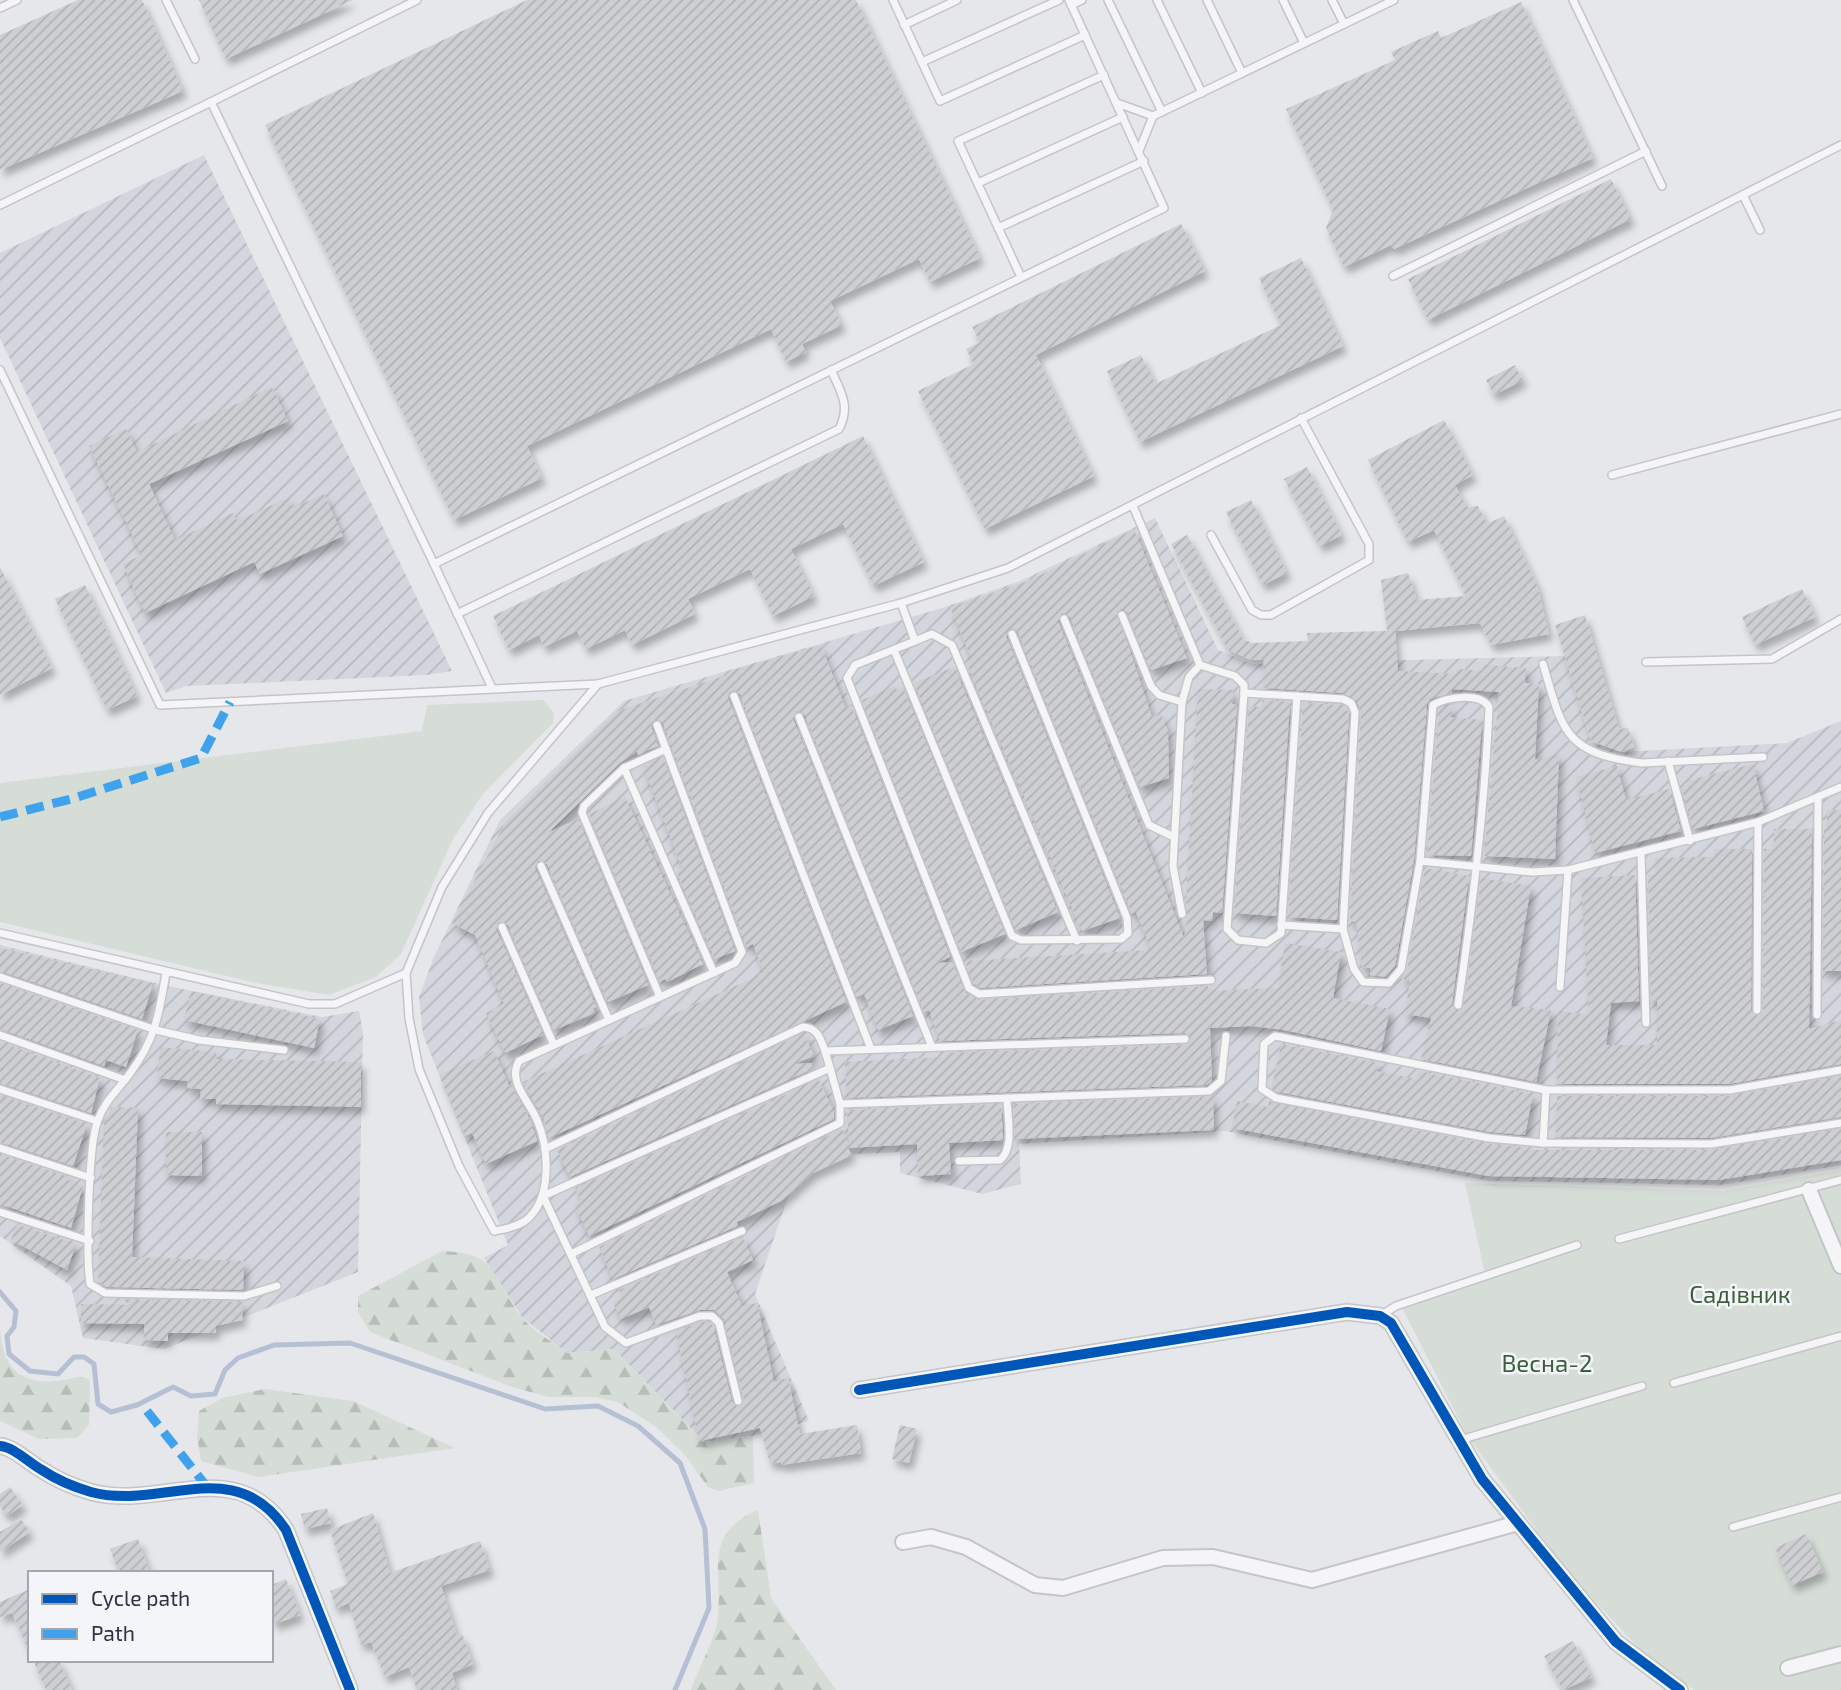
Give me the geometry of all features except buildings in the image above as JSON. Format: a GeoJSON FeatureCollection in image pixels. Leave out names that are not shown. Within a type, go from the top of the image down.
{"type":"FeatureCollection","features":[{"type":"Feature","properties":{"kind":"street"},"geometry":{"type":"LineString","coordinates":[[1809,1190],[1841,1266]]}},
{"type":"Feature","properties":{"kind":"street"},"geometry":{"type":"LineString","coordinates":[[859,1390],[1347,1312],[1380,1316],[1391,1322],[1482,1479],[1616,1642],[1680,1690]]}},
{"type":"Feature","properties":{"kind":"street"},"geometry":{"type":"LineString","coordinates":[[0,1446],[61,1481],[93,1493],[116,1496],[207,1487],[234,1489],[257,1498],[276,1515],[286,1530],[350,1690]]}},
{"type":"Feature","properties":{"kind":"street"},"geometry":{"type":"LineString","coordinates":[[903,1542],[931,1537],[966,1547],[1035,1585],[1063,1588],[1163,1558],[1213,1557],[1312,1580],[1518,1523]]}},
{"type":"Feature","properties":{"kind":"street"},"geometry":{"type":"LineString","coordinates":[[1788,1668],[1841,1654]]}},
{"type":"Feature","properties":{"kind":"lane"},"geometry":{"type":"LineString","coordinates":[[0,8],[18,0]]}},
{"type":"Feature","properties":{"kind":"lane"},"geometry":{"type":"LineString","coordinates":[[166,0],[195,59]]}},
{"type":"Feature","properties":{"kind":"lane"},"geometry":{"type":"LineString","coordinates":[[0,205],[417,0]]}},
{"type":"Feature","properties":{"kind":"lane"},"geometry":{"type":"LineString","coordinates":[[893,0],[940,101],[1085,35]]}},
{"type":"Feature","properties":{"kind":"lane"},"geometry":{"type":"LineString","coordinates":[[904,25],[957,0]]}},
{"type":"Feature","properties":{"kind":"lane"},"geometry":{"type":"LineString","coordinates":[[922,62],[1059,0]]}},
{"type":"Feature","properties":{"kind":"lane"},"geometry":{"type":"LineString","coordinates":[[434,564],[1164,208],[1070,3],[1082,0]]}},
{"type":"Feature","properties":{"kind":"lane"},"geometry":{"type":"LineString","coordinates":[[1108,0],[1162,112]]}},
{"type":"Feature","properties":{"kind":"lane"},"geometry":{"type":"LineString","coordinates":[[1157,0],[1202,93]]}},
{"type":"Feature","properties":{"kind":"lane"},"geometry":{"type":"LineString","coordinates":[[1206,0],[1242,74]]}},
{"type":"Feature","properties":{"kind":"lane"},"geometry":{"type":"LineString","coordinates":[[1283,0],[1304,43]]}},
{"type":"Feature","properties":{"kind":"lane"},"geometry":{"type":"LineString","coordinates":[[1332,0],[1344,24]]}},
{"type":"Feature","properties":{"kind":"lane"},"geometry":{"type":"LineString","coordinates":[[1116,103],[1153,116],[1384,2],[1394,0]]}},
{"type":"Feature","properties":{"kind":"lane"},"geometry":{"type":"LineString","coordinates":[[1573,0],[1662,186]]}},
{"type":"Feature","properties":{"kind":"lane"},"geometry":{"type":"LineString","coordinates":[[1021,277],[958,141],[1104,75]]}},
{"type":"Feature","properties":{"kind":"lane"},"geometry":{"type":"LineString","coordinates":[[211,102],[492,688]]}},
{"type":"Feature","properties":{"kind":"lane"},"geometry":{"type":"LineString","coordinates":[[1139,151],[1153,116]]}},
{"type":"Feature","properties":{"kind":"lane"},"geometry":{"type":"LineString","coordinates":[[978,184],[1123,117]]}},
{"type":"Feature","properties":{"kind":"lane"},"geometry":{"type":"LineString","coordinates":[[0,369],[159,705],[598,684],[901,603],[1008,568],[1841,145]]}},
{"type":"Feature","properties":{"kind":"lane"},"geometry":{"type":"LineString","coordinates":[[1393,276],[1646,151]]}},
{"type":"Feature","properties":{"kind":"lane"},"geometry":{"type":"LineString","coordinates":[[998,228],[1144,161]]}},
{"type":"Feature","properties":{"kind":"lane"},"geometry":{"type":"LineString","coordinates":[[1743,195],[1759,230]]}},
{"type":"Feature","properties":{"kind":"lane"},"geometry":{"type":"LineString","coordinates":[[457,614],[839,429],[846,416],[846,404],[831,370]]}},
{"type":"Feature","properties":{"kind":"lane"},"geometry":{"type":"LineString","coordinates":[[1612,475],[1841,414]]}},
{"type":"Feature","properties":{"kind":"lane"},"geometry":{"type":"LineString","coordinates":[[1211,535],[1252,610],[1261,615],[1271,615],[1369,560],[1369,544],[1301,418]]}},
{"type":"Feature","properties":{"kind":"lane"},"geometry":{"type":"LineString","coordinates":[[1133,506],[1200,665],[1235,676],[1244,685],[1227,929],[1238,940],[1266,943],[1281,933],[1297,696]]}},
{"type":"Feature","properties":{"kind":"lane"},"geometry":{"type":"LineString","coordinates":[[901,603],[915,641]]}},
{"type":"Feature","properties":{"kind":"lane"},"geometry":{"type":"LineString","coordinates":[[1122,615],[1151,686],[1159,695],[1182,702]]}},
{"type":"Feature","properties":{"kind":"lane"},"geometry":{"type":"LineString","coordinates":[[1064,619],[1149,825],[1174,837]]}},
{"type":"Feature","properties":{"kind":"lane"},"geometry":{"type":"LineString","coordinates":[[1646,662],[1772,659],[1841,619]]}},
{"type":"Feature","properties":{"kind":"lane"},"geometry":{"type":"LineString","coordinates":[[1077,941],[952,645],[932,635],[855,665],[847,678],[969,988],[979,994],[1211,980]]}},
{"type":"Feature","properties":{"kind":"lane"},"geometry":{"type":"LineString","coordinates":[[894,650],[1012,936],[1021,940],[1121,939],[1128,933],[1128,918],[1012,635]]}},
{"type":"Feature","properties":{"kind":"lane"},"geometry":{"type":"LineString","coordinates":[[1543,664],[1561,725],[1576,744],[1625,761],[1763,757]]}},
{"type":"Feature","properties":{"kind":"lane"},"geometry":{"type":"LineString","coordinates":[[1182,914],[1173,866],[1182,702],[1189,677],[1200,665]]}},
{"type":"Feature","properties":{"kind":"lane"},"geometry":{"type":"LineString","coordinates":[[598,684],[556,737],[488,813],[442,887],[406,973],[419,1069],[459,1166],[487,1221],[494,1231],[513,1227],[527,1220],[543,1196],[830,1068]]}},
{"type":"Feature","properties":{"kind":"lane"},"geometry":{"type":"LineString","coordinates":[[1244,693],[1343,699],[1351,703],[1355,712],[1343,929],[1354,969],[1363,982],[1390,983],[1397,977],[1420,861],[1433,705],[1440,701],[1477,697],[1485,700],[1489,707],[1478,867],[1458,1005]]}},
{"type":"Feature","properties":{"kind":"lane"},"geometry":{"type":"LineString","coordinates":[[734,696],[871,1049]]}},
{"type":"Feature","properties":{"kind":"lane"},"geometry":{"type":"LineString","coordinates":[[799,717],[932,1047]]}},
{"type":"Feature","properties":{"kind":"lane"},"geometry":{"type":"LineString","coordinates":[[657,725],[742,952],[734,963],[714,973],[519,1061],[514,1069],[515,1079],[537,1120],[545,1149],[543,1196],[605,1326],[626,1343],[699,1316],[712,1316],[719,1322],[738,1401]]}},
{"type":"Feature","properties":{"kind":"lane"},"geometry":{"type":"LineString","coordinates":[[660,997],[582,813],[584,806],[624,768],[666,749]]}},
{"type":"Feature","properties":{"kind":"lane"},"geometry":{"type":"LineString","coordinates":[[1668,761],[1690,841]]}},
{"type":"Feature","properties":{"kind":"lane"},"geometry":{"type":"LineString","coordinates":[[624,768],[714,973]]}},
{"type":"Feature","properties":{"kind":"lane"},"geometry":{"type":"LineString","coordinates":[[1420,861],[1532,872],[1568,870],[1641,854],[1758,822],[1841,787]]}},
{"type":"Feature","properties":{"kind":"lane"},"geometry":{"type":"LineString","coordinates":[[1817,1015],[1818,797]]}},
{"type":"Feature","properties":{"kind":"lane"},"geometry":{"type":"LineString","coordinates":[[1756,1010],[1758,822]]}},
{"type":"Feature","properties":{"kind":"lane"},"geometry":{"type":"LineString","coordinates":[[1641,854],[1646,1023]]}},
{"type":"Feature","properties":{"kind":"lane"},"geometry":{"type":"LineString","coordinates":[[541,866],[609,1020]]}},
{"type":"Feature","properties":{"kind":"lane"},"geometry":{"type":"LineString","coordinates":[[1560,987],[1568,870]]}},
{"type":"Feature","properties":{"kind":"lane"},"geometry":{"type":"LineString","coordinates":[[1282,925],[1343,929]]}},
{"type":"Feature","properties":{"kind":"lane"},"geometry":{"type":"LineString","coordinates":[[502,927],[554,1045]]}},
{"type":"Feature","properties":{"kind":"lane"},"geometry":{"type":"LineString","coordinates":[[0,933],[309,1004],[335,1004],[406,973]]}},
{"type":"Feature","properties":{"kind":"lane"},"geometry":{"type":"LineString","coordinates":[[166,973],[156,1030],[125,1080],[109,1097],[97,1121],[91,1148],[90,1284],[105,1293],[244,1296],[277,1286]]}},
{"type":"Feature","properties":{"kind":"lane"},"geometry":{"type":"LineString","coordinates":[[0,977],[156,1030],[199,1040],[285,1050]]}},
{"type":"Feature","properties":{"kind":"lane"},"geometry":{"type":"LineString","coordinates":[[545,1149],[803,1027],[818,1033],[840,1104],[840,1123],[571,1254]]}},
{"type":"Feature","properties":{"kind":"lane"},"geometry":{"type":"LineString","coordinates":[[0,1035],[125,1080]]}},
{"type":"Feature","properties":{"kind":"lane"},"geometry":{"type":"LineString","coordinates":[[840,1104],[1209,1091],[1221,1081],[1226,1036]]}},
{"type":"Feature","properties":{"kind":"lane"},"geometry":{"type":"LineString","coordinates":[[1841,1070],[1730,1090],[1546,1090],[1275,1036],[1264,1044],[1262,1090],[1267,1095],[1489,1138],[1543,1143],[1711,1144],[1841,1123]]}},
{"type":"Feature","properties":{"kind":"lane"},"geometry":{"type":"LineString","coordinates":[[825,1051],[1185,1039]]}},
{"type":"Feature","properties":{"kind":"lane"},"geometry":{"type":"LineString","coordinates":[[0,1089],[97,1121]]}},
{"type":"Feature","properties":{"kind":"lane"},"geometry":{"type":"LineString","coordinates":[[1543,1143],[1546,1090]]}},
{"type":"Feature","properties":{"kind":"lane"},"geometry":{"type":"LineString","coordinates":[[959,1161],[1000,1160],[1006,1156],[1007,1098]]}},
{"type":"Feature","properties":{"kind":"lane"},"geometry":{"type":"LineString","coordinates":[[0,1148],[91,1178]]}},
{"type":"Feature","properties":{"kind":"lane"},"geometry":{"type":"LineString","coordinates":[[1619,1239],[1841,1180]]}},
{"type":"Feature","properties":{"kind":"lane"},"geometry":{"type":"LineString","coordinates":[[0,1212],[90,1241]]}},
{"type":"Feature","properties":{"kind":"lane"},"geometry":{"type":"LineString","coordinates":[[591,1295],[742,1231]]}},
{"type":"Feature","properties":{"kind":"lane"},"geometry":{"type":"LineString","coordinates":[[1380,1316],[1406,1303],[1577,1245]]}},
{"type":"Feature","properties":{"kind":"lane"},"geometry":{"type":"LineString","coordinates":[[1674,1382],[1841,1336]]}},
{"type":"Feature","properties":{"kind":"lane"},"geometry":{"type":"LineString","coordinates":[[1460,1440],[1642,1386]]}},
{"type":"Feature","properties":{"kind":"lane"},"geometry":{"type":"LineString","coordinates":[[1733,1527],[1841,1497]]}},
{"type":"Feature","properties":{"kind":"shaded area"},"geometry":{"type":"Polygon","coordinates":[[[204,155],[452,671],[427,675],[186,686],[166,693],[0,338],[0,253],[204,155]]]}},
{"type":"Feature","properties":{"kind":"shaded area"},"geometry":{"type":"Polygon","coordinates":[[[1155,518],[1218,650],[1252,664],[1565,656],[1591,742],[1622,752],[1787,743],[1841,721],[1841,1165],[1721,1185],[1489,1181],[1225,1131],[1019,1144],[1021,1184],[982,1194],[900,1173],[900,1152],[835,1155],[789,1194],[755,1294],[809,1421],[753,1436],[704,1442],[614,1349],[567,1353],[522,1317],[484,1258],[508,1245],[423,1035],[419,997],[434,957],[500,820],[624,701],[942,608],[1020,581],[1155,518]]]}},
{"type":"Feature","properties":{"kind":"shaded area"},"geometry":{"type":"Polygon","coordinates":[[[0,945],[163,985],[322,1017],[359,1011],[363,1033],[358,1272],[164,1349],[83,1338],[71,1286],[0,1236],[0,945]]]}},
{"type":"Feature","properties":{"kind":"green space"},"geometry":{"type":"Polygon","coordinates":[[[543,700],[554,713],[553,723],[483,794],[453,839],[401,954],[376,977],[329,995],[256,983],[0,922],[0,783],[422,731],[427,705],[543,700]]]}},
{"type":"Feature","properties":{"kind":"green space"},"geometry":{"type":"Polygon","coordinates":[[[1841,1170],[1841,1690],[1694,1690],[1643,1653],[1567,1571],[1468,1437],[1399,1302],[1485,1274],[1465,1183],[1723,1191],[1841,1170]]]}},
{"type":"Feature","properties":{"kind":"green space"},"geometry":{"type":"Polygon","coordinates":[[[442,1251],[474,1256],[484,1262],[492,1269],[510,1301],[525,1320],[567,1353],[614,1349],[703,1442],[753,1436],[754,1483],[718,1491],[708,1487],[685,1455],[656,1427],[618,1402],[595,1397],[549,1397],[512,1387],[370,1332],[358,1312],[358,1296],[442,1251]]]}},
{"type":"Feature","properties":{"kind":"green space"},"geometry":{"type":"Polygon","coordinates":[[[0,1327],[5,1354],[10,1364],[25,1377],[36,1381],[80,1377],[90,1380],[89,1425],[77,1438],[39,1439],[0,1421],[0,1327]]]}},
{"type":"Feature","properties":{"kind":"green space"},"geometry":{"type":"Polygon","coordinates":[[[265,1389],[353,1401],[455,1448],[259,1477],[201,1461],[197,1437],[199,1411],[222,1398],[265,1389]]]}},
{"type":"Feature","properties":{"kind":"green space"},"geometry":{"type":"Polygon","coordinates":[[[758,1510],[771,1598],[836,1690],[691,1690],[717,1623],[718,1558],[721,1544],[728,1531],[740,1520],[758,1510]]]}},
{"type":"Feature","properties":{"kind":"waterway"},"geometry":{"type":"LineString","coordinates":[[0,1292],[16,1311],[14,1327],[7,1336],[9,1354],[30,1371],[58,1374],[74,1357],[84,1357],[94,1364],[98,1404],[111,1412],[137,1405],[173,1387],[191,1396],[215,1394],[225,1370],[238,1358],[274,1345],[350,1343],[545,1409],[598,1406],[638,1426],[680,1463],[705,1529],[709,1608],[675,1690]]}},
{"type":"Feature","properties":{"kind":"marked path"},"geometry":{"type":"LineString","coordinates":[[0,817],[71,799],[201,758],[230,702]]}},
{"type":"Feature","properties":{"kind":"marked path"},"geometry":{"type":"LineString","coordinates":[[147,1411],[207,1487]]}},
{"type":"Feature","properties":{"kind":"cycle path"},"geometry":{"type":"LineString","coordinates":[[859,1390],[1347,1312],[1380,1316],[1391,1323],[1482,1479],[1616,1642],[1680,1690]]}},
{"type":"Feature","properties":{"kind":"cycle path"},"geometry":{"type":"LineString","coordinates":[[0,1446],[16,1452],[60,1480],[91,1492],[118,1496],[221,1489],[244,1494],[266,1507],[286,1530],[350,1690]]}},
{"type":"Feature","properties":{"kind":"park label","name":"Садівник"},"geometry":{"type":"Point","coordinates":[1740,1293]}},
{"type":"Feature","properties":{"kind":"park label","name":"Весна-2"},"geometry":{"type":"Point","coordinates":[1547,1362]}}]}
